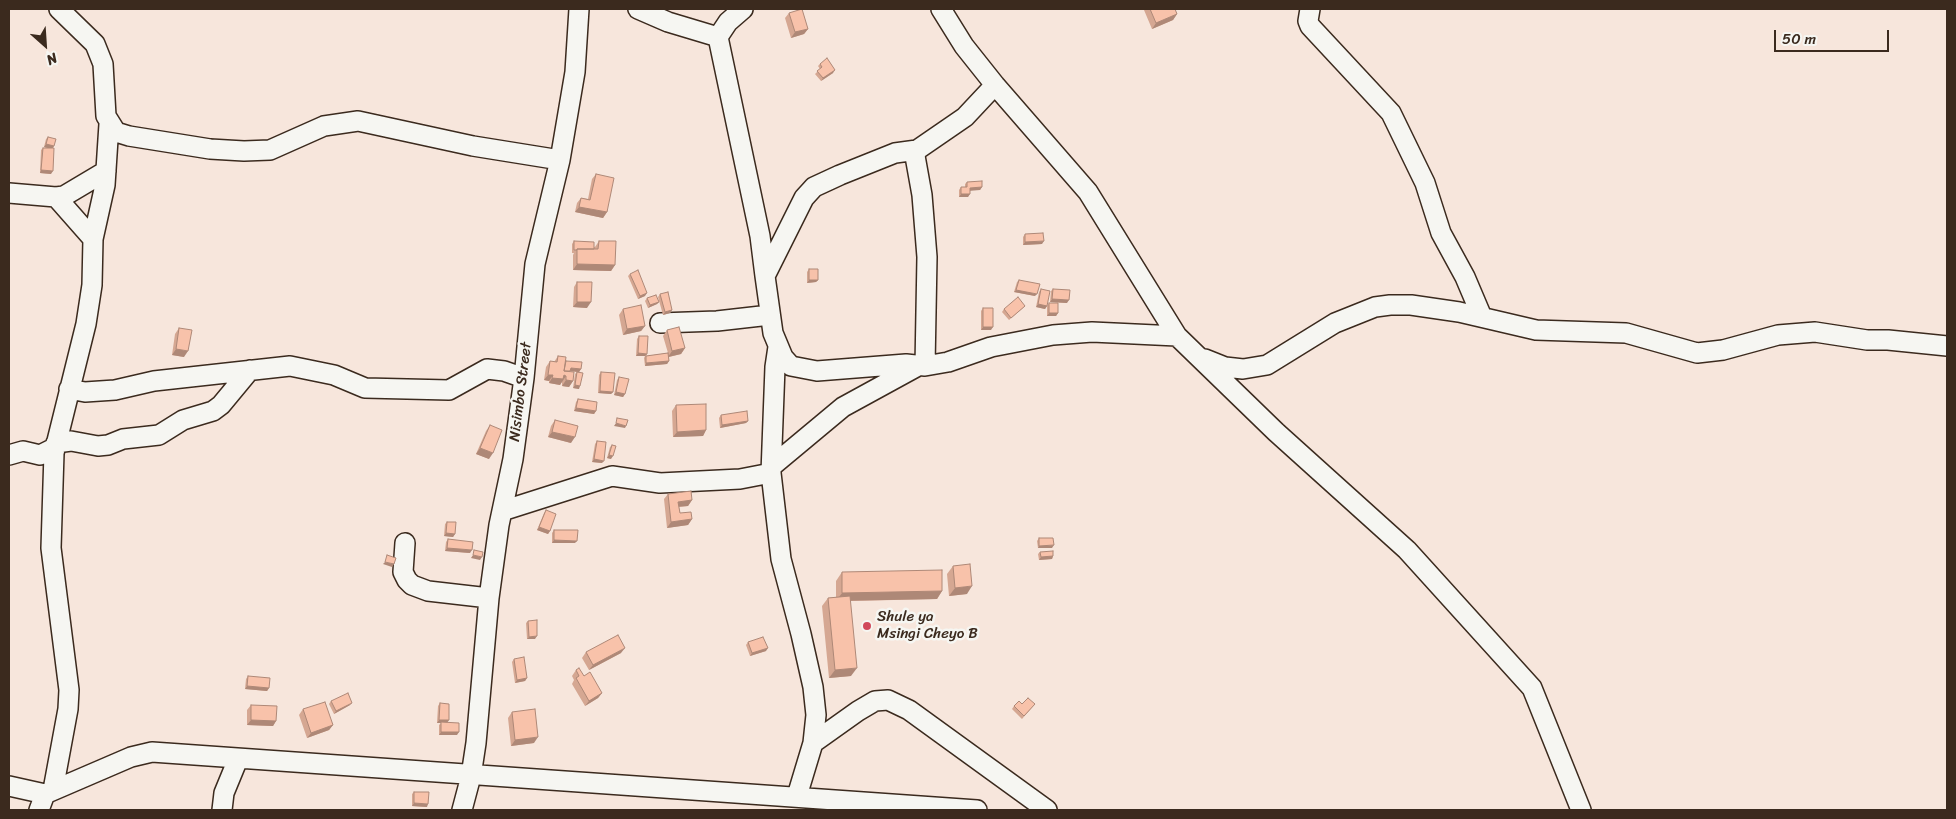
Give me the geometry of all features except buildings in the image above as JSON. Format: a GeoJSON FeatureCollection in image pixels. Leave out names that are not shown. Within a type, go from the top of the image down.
{"type":"FeatureCollection","features":[{"type":"Feature","properties":{"kind":"street"},"geometry":{"type":"LineString","coordinates":[[59,9],[95,44],[103,64],[106,116],[109,124],[116,132],[129,136],[210,149],[270,150],[324,126],[358,121],[472,146],[560,160]]}},
{"type":"Feature","properties":{"kind":"street","name":"Nisimbo Street"},"geometry":{"type":"LineString","coordinates":[[462,810],[471,776],[482,691],[489,598],[502,511],[513,459],[524,378],[535,264],[560,160],[575,72],[579,9]]}},
{"type":"Feature","properties":{"kind":"street"},"geometry":{"type":"LineString","coordinates":[[638,9],[668,22],[718,37]]}},
{"type":"Feature","properties":{"kind":"street"},"geometry":{"type":"LineString","coordinates":[[743,9],[728,22],[718,37],[760,236],[770,315],[778,347],[791,366],[816,370],[906,364],[922,366],[948,362],[992,347],[1053,334],[1092,332],[1177,336]]}},
{"type":"Feature","properties":{"kind":"street"},"geometry":{"type":"LineString","coordinates":[[941,9],[964,46],[995,85],[1088,192],[1177,336],[1276,432],[1407,550],[1532,688],[1580,810]]}},
{"type":"Feature","properties":{"kind":"street"},"geometry":{"type":"LineString","coordinates":[[1310,9],[1308,21],[1310,26],[1391,113],[1424,183],[1441,234],[1465,277],[1482,316]]}},
{"type":"Feature","properties":{"kind":"street"},"geometry":{"type":"LineString","coordinates":[[764,276],[800,206],[814,187],[895,153],[917,150],[965,117],[995,85]]}},
{"type":"Feature","properties":{"kind":"street"},"geometry":{"type":"LineString","coordinates":[[46,798],[68,709],[69,690],[51,548],[55,446],[86,324],[92,285],[93,239],[103,196],[109,124]]}},
{"type":"Feature","properties":{"kind":"street"},"geometry":{"type":"LineString","coordinates":[[917,150],[915,160],[922,195],[927,257],[922,366]]}},
{"type":"Feature","properties":{"kind":"street"},"geometry":{"type":"LineString","coordinates":[[9,193],[56,198],[74,192],[106,171]]}},
{"type":"Feature","properties":{"kind":"street"},"geometry":{"type":"LineString","coordinates":[[56,198],[93,239]]}},
{"type":"Feature","properties":{"kind":"street"},"geometry":{"type":"LineString","coordinates":[[1198,356],[1225,366],[1243,369],[1267,365],[1335,323],[1375,307],[1411,305],[1482,316],[1536,330],[1626,333],[1697,352],[1723,350],[1778,335],[1815,332],[1867,340],[1888,340],[1947,346]]}},
{"type":"Feature","properties":{"kind":"street"},"geometry":{"type":"LineString","coordinates":[[660,323],[717,321],[770,315]]}},
{"type":"Feature","properties":{"kind":"street"},"geometry":{"type":"LineString","coordinates":[[778,347],[775,367],[771,470],[781,559],[813,687],[816,715],[808,802]]}},
{"type":"Feature","properties":{"kind":"street"},"geometry":{"type":"LineString","coordinates":[[69,388],[85,392],[115,390],[154,381],[290,366],[310,369],[366,388],[449,390],[487,369],[504,371],[524,378]]}},
{"type":"Feature","properties":{"kind":"street"},"geometry":{"type":"LineString","coordinates":[[502,511],[612,476],[668,483],[740,479],[771,470],[802,439],[843,407],[922,366]]}},
{"type":"Feature","properties":{"kind":"street"},"geometry":{"type":"LineString","coordinates":[[9,456],[23,451],[40,455],[55,446],[71,440],[98,446],[108,445],[123,439],[159,435],[183,420],[213,411],[221,405],[250,370]]}},
{"type":"Feature","properties":{"kind":"street"},"geometry":{"type":"LineString","coordinates":[[405,543],[403,572],[406,580],[412,585],[428,591],[489,598]]}},
{"type":"Feature","properties":{"kind":"street"},"geometry":{"type":"LineString","coordinates":[[813,743],[875,701],[888,700],[909,710],[1047,810]]}},
{"type":"Feature","properties":{"kind":"street"},"geometry":{"type":"LineString","coordinates":[[9,786],[46,798],[123,760],[152,752],[471,776],[744,793],[808,802],[977,810]]}},
{"type":"Feature","properties":{"kind":"street"},"geometry":{"type":"LineString","coordinates":[[222,810],[224,793],[238,759]]}},
{"type":"Feature","properties":{"kind":"street"},"geometry":{"type":"LineString","coordinates":[[734,810],[744,793]]}},
{"type":"Feature","properties":{"kind":"place","name":"Shule ya Msingi Cheyo B"},"geometry":{"type":"Point","coordinates":[867,626]}}]}
